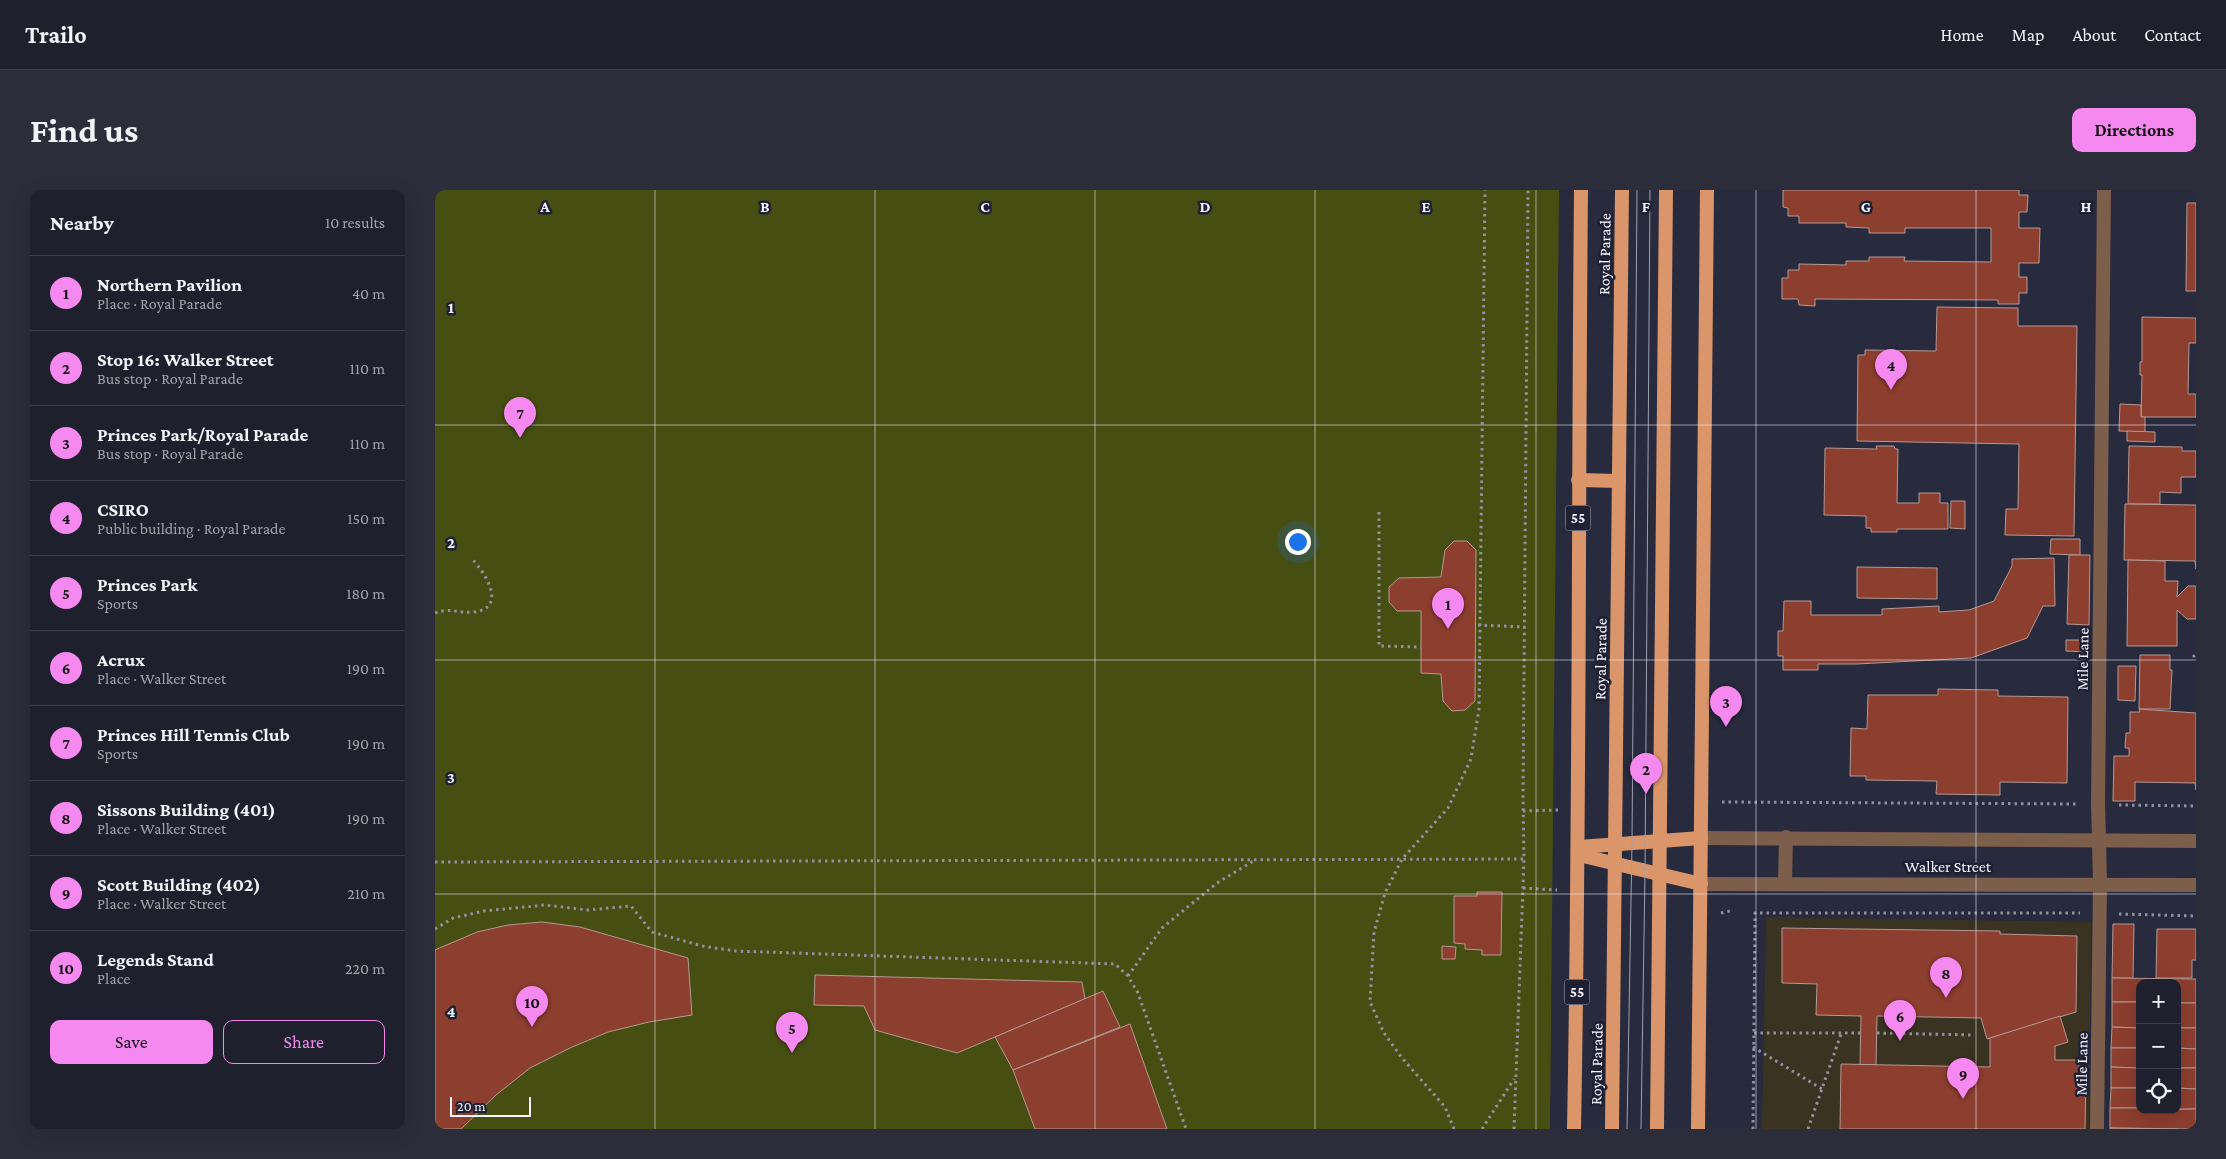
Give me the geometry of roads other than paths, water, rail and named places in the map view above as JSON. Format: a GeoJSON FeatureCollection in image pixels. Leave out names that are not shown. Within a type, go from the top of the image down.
{"type":"FeatureCollection","features":[{"type":"Feature","properties":{"kind":"highway","name":"Royal Parade"},"geometry":{"type":"LineString","coordinates":[[1574,1129],[1579,851],[1578,480],[1581,190]]}},
{"type":"Feature","properties":{"kind":"highway","name":"Royal Parade"},"geometry":{"type":"LineString","coordinates":[[1612,1129],[1623,190]]}},
{"type":"Feature","properties":{"kind":"highway"},"geometry":{"type":"LineString","coordinates":[[1657,1129],[1661,876],[1666,190]]}},
{"type":"Feature","properties":{"kind":"highway"},"geometry":{"type":"LineString","coordinates":[[1698,1129],[1707,190]]}},
{"type":"Feature","properties":{"kind":"highway"},"geometry":{"type":"LineString","coordinates":[[1578,480],[1619,481]]}},
{"type":"Feature","properties":{"kind":"highway"},"geometry":{"type":"LineString","coordinates":[[1579,851],[1615,844],[1701,838]]}},
{"type":"Feature","properties":{"kind":"highway"},"geometry":{"type":"LineString","coordinates":[[1579,851],[1615,864],[1701,884]]}},
{"type":"Feature","properties":{"kind":"street","name":"Mile Lane"},"geometry":{"type":"LineString","coordinates":[[2097,1129],[2104,190]]}},
{"type":"Feature","properties":{"kind":"street"},"geometry":{"type":"LineString","coordinates":[[1785,883],[1786,837]]}},
{"type":"Feature","properties":{"kind":"street","name":"Walker Street"},"geometry":{"type":"LineString","coordinates":[[1701,838],[2196,840]]}},
{"type":"Feature","properties":{"kind":"street","name":"Walker Street"},"geometry":{"type":"LineString","coordinates":[[1701,884],[2196,885]]}},
{"type":"Feature","properties":{"kind":"tram line"},"geometry":{"type":"LineString","coordinates":[[1627,1129],[1632,843],[1637,190]]}},
{"type":"Feature","properties":{"kind":"tram line"},"geometry":{"type":"LineString","coordinates":[[1641,1129],[1645,872],[1650,190]]}},
{"type":"Feature","properties":{"kind":"place","name":"CSIRO"},"geometry":{"type":"Point","coordinates":[1891,390]}},
{"type":"Feature","properties":{"kind":"place","name":"Princes Hill Tennis Club"},"geometry":{"type":"Point","coordinates":[520,438]}},
{"type":"Feature","properties":{"kind":"place","name":"Northern Pavilion"},"geometry":{"type":"Point","coordinates":[1448,629]}},
{"type":"Feature","properties":{"kind":"place","name":"Princes Park/Royal Parade"},"geometry":{"type":"Point","coordinates":[1726,727]}},
{"type":"Feature","properties":{"kind":"place","name":"Stop 16: Walker Street"},"geometry":{"type":"Point","coordinates":[1646,794]}},
{"type":"Feature","properties":{"kind":"place","name":"Sissons Building (401)"},"geometry":{"type":"Point","coordinates":[1946,998]}},
{"type":"Feature","properties":{"kind":"place","name":"Legends Stand"},"geometry":{"type":"Point","coordinates":[532,1027]}},
{"type":"Feature","properties":{"kind":"place","name":"Acrux"},"geometry":{"type":"Point","coordinates":[1900,1041]}},
{"type":"Feature","properties":{"kind":"place","name":"Princes Park"},"geometry":{"type":"Point","coordinates":[792,1053]}},
{"type":"Feature","properties":{"kind":"place","name":"Scott Building (402)"},"geometry":{"type":"Point","coordinates":[1963,1099]}}]}
